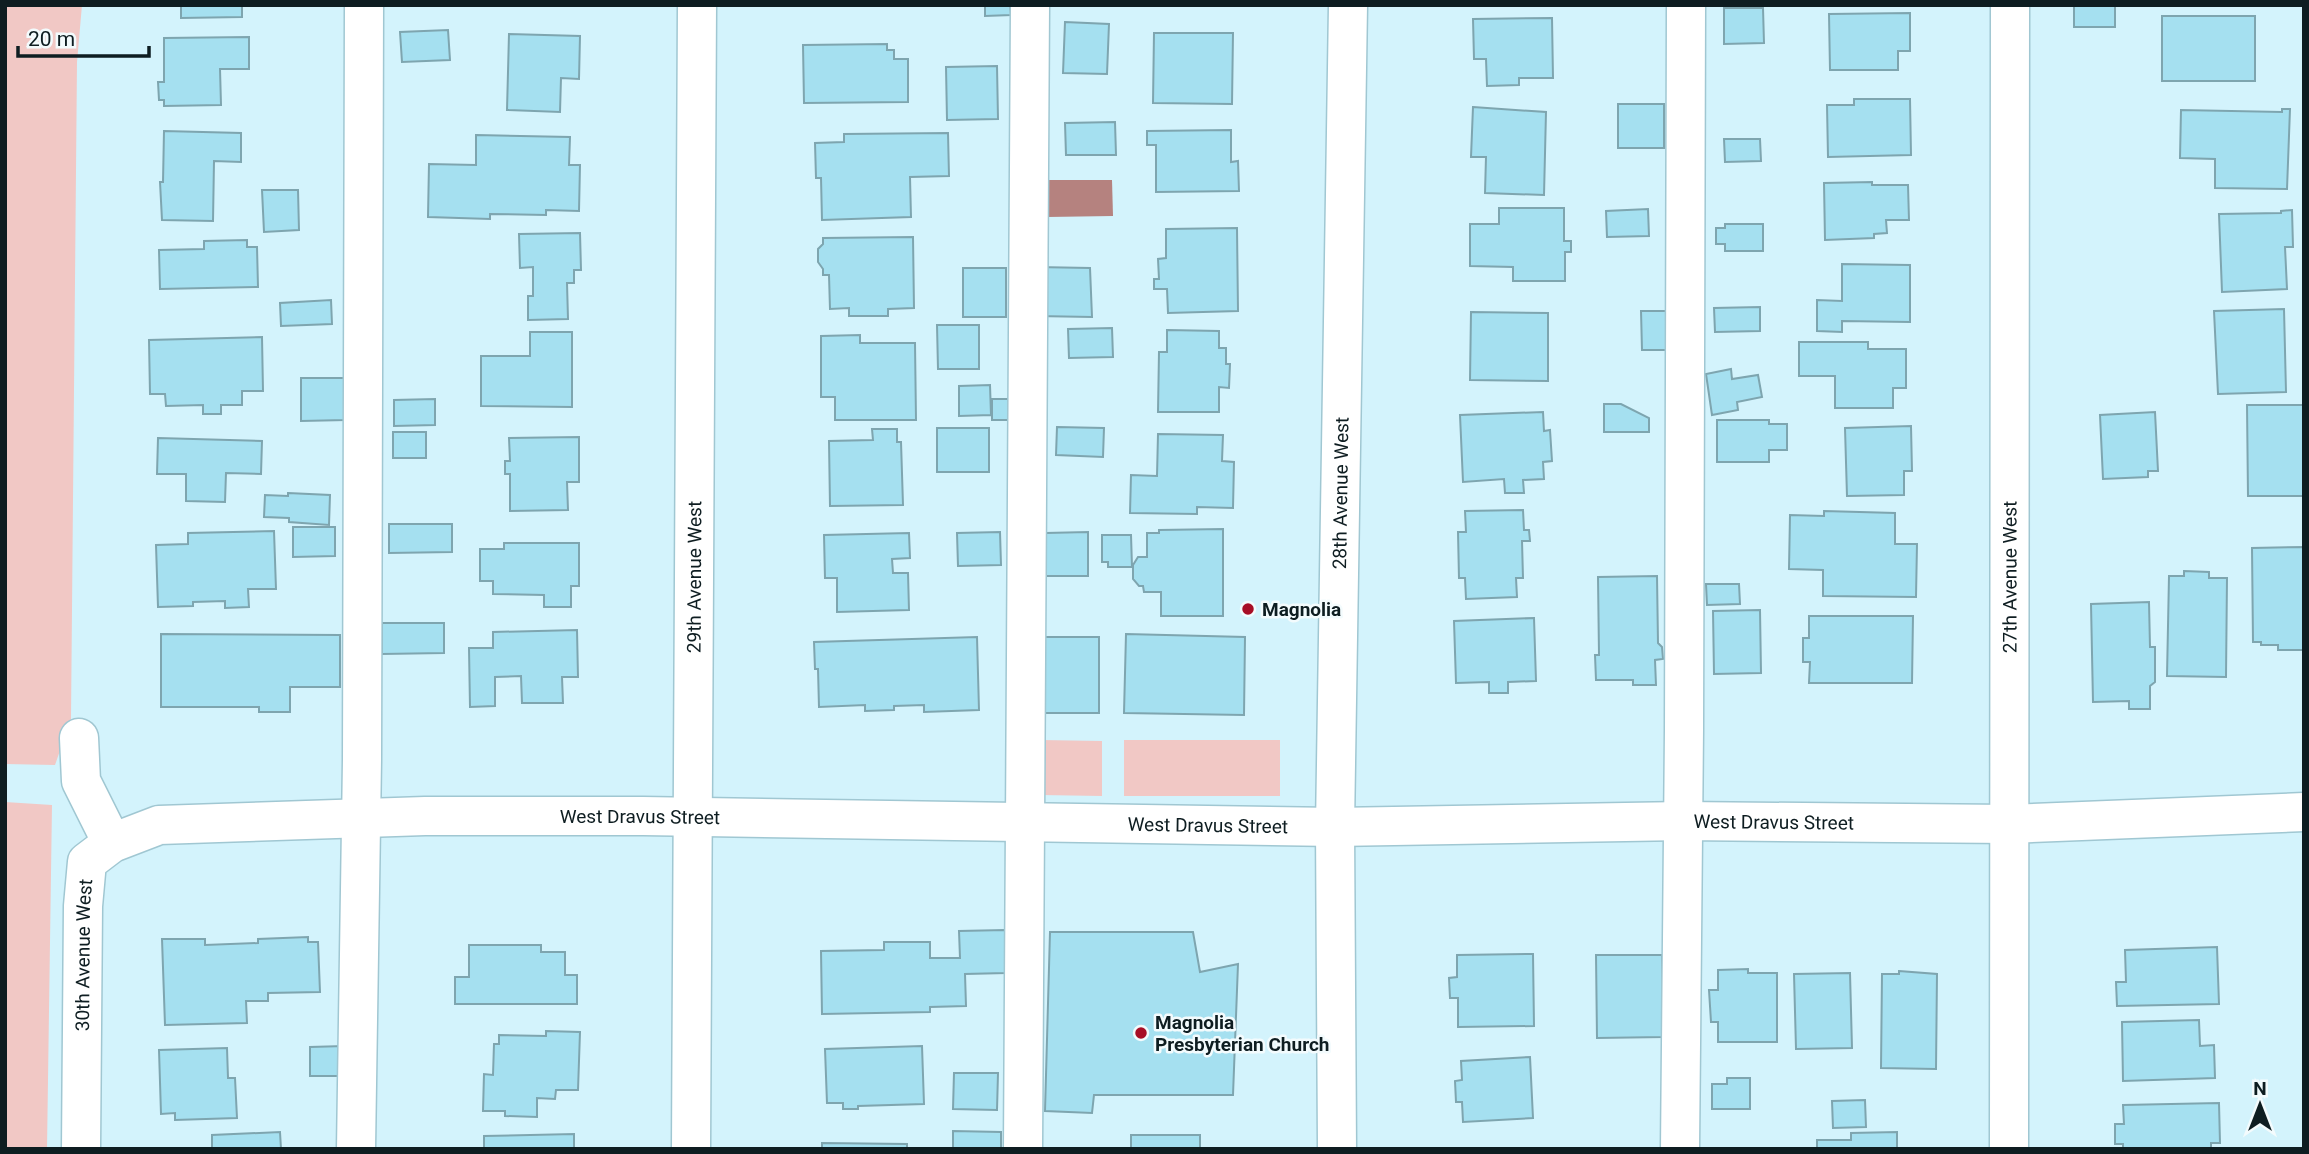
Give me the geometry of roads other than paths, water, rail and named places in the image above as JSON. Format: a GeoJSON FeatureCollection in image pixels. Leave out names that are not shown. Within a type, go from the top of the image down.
{"type":"FeatureCollection","features":[{"type":"Feature","properties":{"kind":"street"},"geometry":{"type":"LineString","coordinates":[[356,1149],[361,819],[364,5]]}},
{"type":"Feature","properties":{"kind":"street","name":"29th Avenue West"},"geometry":{"type":"LineString","coordinates":[[691,1149],[697,5]]}},
{"type":"Feature","properties":{"kind":"street"},"geometry":{"type":"LineString","coordinates":[[1023,1149],[1030,5]]}},
{"type":"Feature","properties":{"kind":"street","name":"28th Avenue West"},"geometry":{"type":"LineString","coordinates":[[1337,1149],[1335,827],[1348,5]]}},
{"type":"Feature","properties":{"kind":"street"},"geometry":{"type":"LineString","coordinates":[[1680,1149],[1684,821],[1686,5]]}},
{"type":"Feature","properties":{"kind":"street","name":"27th Avenue West"},"geometry":{"type":"LineString","coordinates":[[2009,1149],[2010,5]]}},
{"type":"Feature","properties":{"kind":"street"},"geometry":{"type":"LineString","coordinates":[[79,738],[81,781],[112,843]]}},
{"type":"Feature","properties":{"kind":"street","name":"West Dravus Street"},"geometry":{"type":"LineString","coordinates":[[112,843],[159,825],[425,816],[692,817],[1335,827],[1684,821],[2009,824],[2304,811]]}},
{"type":"Feature","properties":{"kind":"street","name":"30th Avenue West"},"geometry":{"type":"LineString","coordinates":[[81,1149],[83,906],[87,862],[112,843]]}},
{"type":"Feature","properties":{"kind":"place","name":"Magnolia"},"geometry":{"type":"Point","coordinates":[1248,609]}},
{"type":"Feature","properties":{"kind":"place","name":"Magnolia Presbyterian Church"},"geometry":{"type":"Point","coordinates":[1141,1033]}}]}
